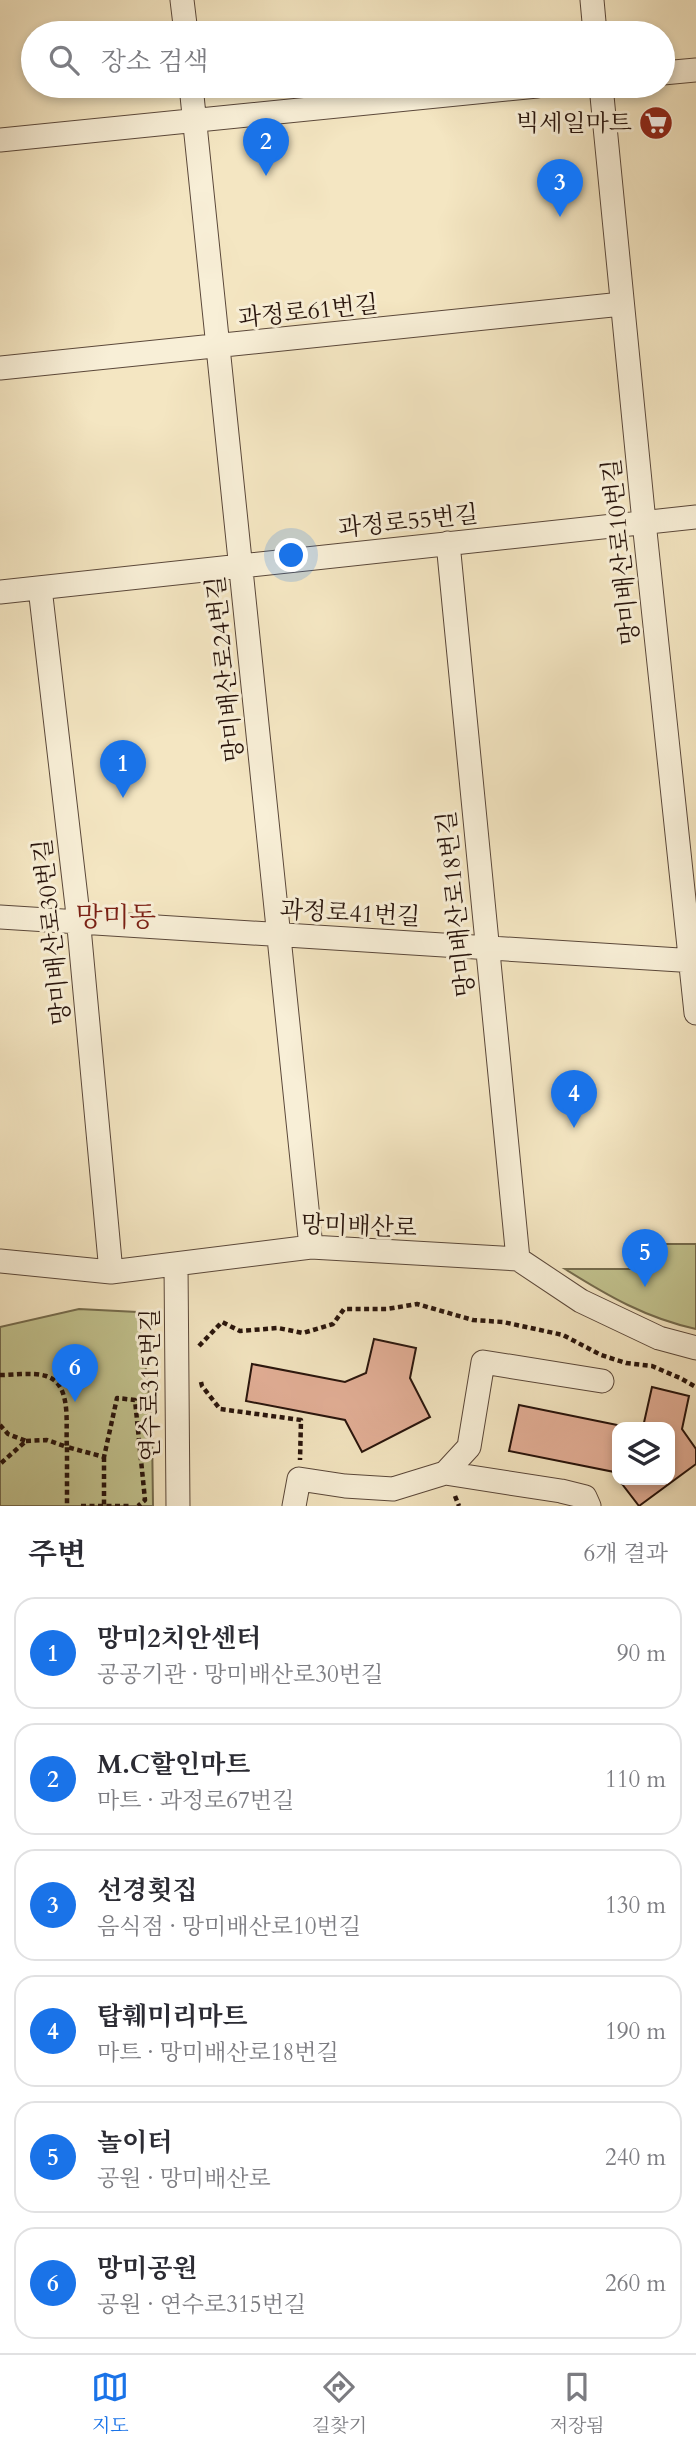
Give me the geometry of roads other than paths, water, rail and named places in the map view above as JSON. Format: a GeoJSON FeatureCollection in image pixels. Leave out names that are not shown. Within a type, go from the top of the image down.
{"type":"FeatureCollection","features":[{"type":"Feature","properties":{"kind":"street"},"geometry":{"type":"LineString","coordinates":[[182,0],[185,21]]}},
{"type":"Feature","properties":{"kind":"street"},"geometry":{"type":"LineString","coordinates":[[592,0],[594,21]]}},
{"type":"Feature","properties":{"kind":"street"},"geometry":{"type":"LineString","coordinates":[[675,72],[696,70]]}},
{"type":"Feature","properties":{"kind":"street","name":"망미배산로24번길"},"geometry":{"type":"LineString","coordinates":[[192,98],[311,1247]]}},
{"type":"Feature","properties":{"kind":"street"},"geometry":{"type":"LineString","coordinates":[[0,139],[416,98]]}},
{"type":"Feature","properties":{"kind":"street","name":"망미배산로10번길"},"geometry":{"type":"LineString","coordinates":[[602,98],[644,522],[694,960],[696,1013]]}},
{"type":"Feature","properties":{"kind":"street","name":"과정로61번길"},"geometry":{"type":"LineString","coordinates":[[0,368],[622,304]]}},
{"type":"Feature","properties":{"kind":"street","name":"과정로55번길"},"geometry":{"type":"LineString","coordinates":[[0,592],[696,517]]}},
{"type":"Feature","properties":{"kind":"street","name":"망미배산로18번길"},"geometry":{"type":"LineString","coordinates":[[448,543],[518,1259]]}},
{"type":"Feature","properties":{"kind":"street","name":"망미배산로30번길"},"geometry":{"type":"LineString","coordinates":[[40,588],[78,922],[111,1272]]}},
{"type":"Feature","properties":{"kind":"street","name":"과정로41번길"},"geometry":{"type":"LineString","coordinates":[[0,917],[694,960]]}},
{"type":"Feature","properties":{"kind":"street","name":"망미배산로"},"geometry":{"type":"LineString","coordinates":[[0,1261],[111,1272],[311,1247],[518,1259]]}},
{"type":"Feature","properties":{"kind":"street"},"geometry":{"type":"LineString","coordinates":[[518,1259],[581,1301],[659,1338],[696,1348]]}},
{"type":"Feature","properties":{"kind":"street","name":"연수로315번길"},"geometry":{"type":"LineString","coordinates":[[176,1264],[178,1506]]}},
{"type":"Feature","properties":{"kind":"street"},"geometry":{"type":"LineString","coordinates":[[445,1473],[469,1447],[483,1362],[602,1381]]}},
{"type":"Feature","properties":{"kind":"street"},"geometry":{"type":"LineString","coordinates":[[294,1506],[299,1479],[393,1489],[445,1473],[561,1491],[585,1497],[589,1506]]}},
{"type":"Feature","properties":{"kind":"place","name":"빅세일마트"},"geometry":{"type":"Point","coordinates":[656,123]}},
{"type":"Feature","properties":{"kind":"place","name":"M.C할인마트"},"geometry":{"type":"Point","coordinates":[266,176]}},
{"type":"Feature","properties":{"kind":"place","name":"선경횟집"},"geometry":{"type":"Point","coordinates":[560,217]}},
{"type":"Feature","properties":{"kind":"place","name":"망미2치안센터"},"geometry":{"type":"Point","coordinates":[123,798]}},
{"type":"Feature","properties":{"kind":"place","name":"탑훼미리마트"},"geometry":{"type":"Point","coordinates":[574,1128]}},
{"type":"Feature","properties":{"kind":"place","name":"놀이터"},"geometry":{"type":"Point","coordinates":[645,1287]}},
{"type":"Feature","properties":{"kind":"place","name":"망미공원"},"geometry":{"type":"Point","coordinates":[75,1402]}},
{"type":"Feature","properties":{"kind":"district","name":"망미동"},"geometry":{"type":"Point","coordinates":[116,916]}}]}
